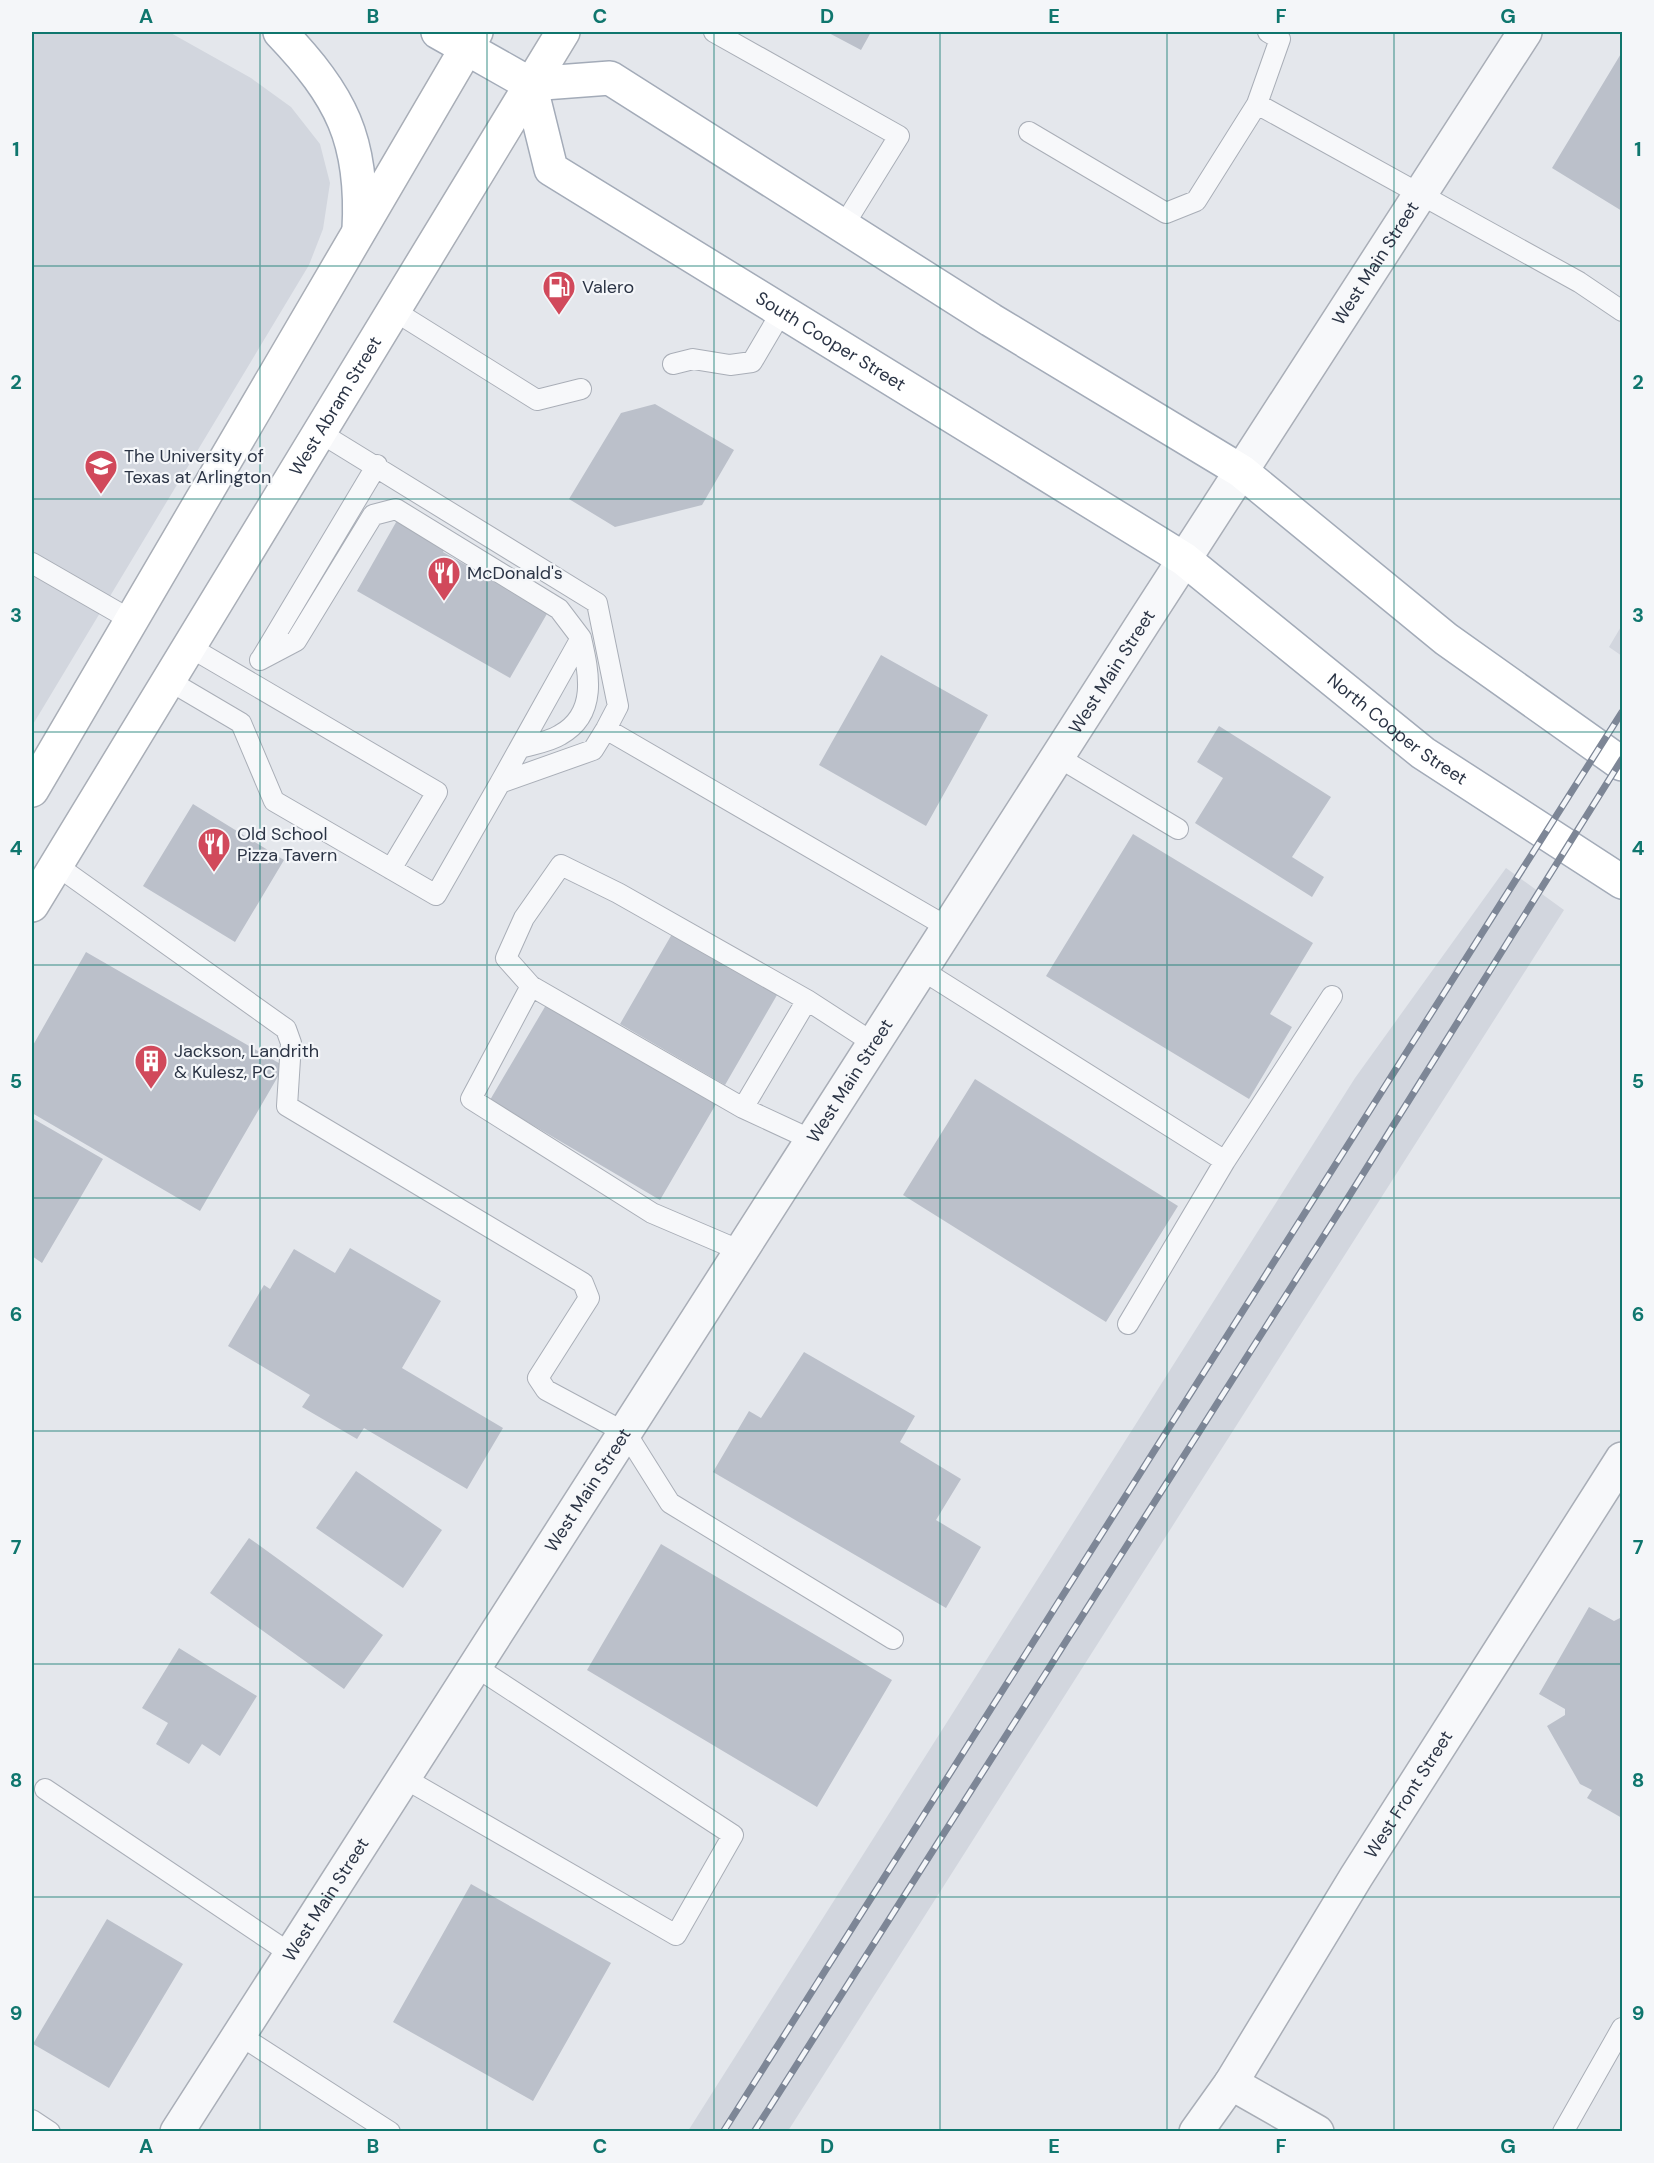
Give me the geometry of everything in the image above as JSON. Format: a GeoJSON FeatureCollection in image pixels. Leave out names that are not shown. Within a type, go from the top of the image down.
{"type":"FeatureCollection","features":[{"type":"Feature","properties":{"kind":"main road"},"geometry":{"type":"LineString","coordinates":[[280,32],[300,53],[343,117],[356,149],[360,205],[359,230]]}},
{"type":"Feature","properties":{"kind":"main road"},"geometry":{"type":"LineString","coordinates":[[438,32],[471,39],[530,84],[610,78],[992,320],[1241,471],[1446,639],[1623,764]]}},
{"type":"Feature","properties":{"kind":"main road","name":"West Abram Street"},"geometry":{"type":"LineString","coordinates":[[32,904],[563,32]]}},
{"type":"Feature","properties":{"kind":"main road"},"geometry":{"type":"LineString","coordinates":[[32,790],[471,39]]}},
{"type":"Feature","properties":{"kind":"main road","name":"South Cooper Street"},"geometry":{"type":"LineString","coordinates":[[530,84],[551,169],[1184,559]]}},
{"type":"Feature","properties":{"kind":"main road","name":"North Cooper Street"},"geometry":{"type":"LineString","coordinates":[[1184,559],[1423,753],[1545,834],[1623,882]]}},
{"type":"Feature","properties":{"kind":"street","name":"West Main Street"},"geometry":{"type":"LineString","coordinates":[[177,2132],[1184,559],[1525,32]]}},
{"type":"Feature","properties":{"kind":"street","name":"West Front Street"},"geometry":{"type":"LineString","coordinates":[[1196,2132],[1231,2083],[1356,1877],[1623,1459]]}},
{"type":"Feature","properties":{"kind":"street"},"geometry":{"type":"LineString","coordinates":[[1231,2083],[1317,2132]]}},
{"type":"Feature","properties":{"kind":"lane"},"geometry":{"type":"LineString","coordinates":[[714,32],[899,136],[844,225]]}},
{"type":"Feature","properties":{"kind":"lane"},"geometry":{"type":"LineString","coordinates":[[1029,132],[1166,213],[1196,201],[1257,104],[1278,34]]}},
{"type":"Feature","properties":{"kind":"lane"},"geometry":{"type":"LineString","coordinates":[[1257,104],[1579,282],[1623,311]]}},
{"type":"Feature","properties":{"kind":"lane"},"geometry":{"type":"LineString","coordinates":[[393,310],[537,400],[581,389]]}},
{"type":"Feature","properties":{"kind":"lane"},"geometry":{"type":"LineString","coordinates":[[673,364],[693,359],[730,365],[752,362],[782,311]]}},
{"type":"Feature","properties":{"kind":"lane"},"geometry":{"type":"LineString","coordinates":[[319,432],[377,465],[597,603],[618,706],[606,729],[593,750],[500,783]]}},
{"type":"Feature","properties":{"kind":"lane"},"geometry":{"type":"LineString","coordinates":[[247,681],[377,465]]}},
{"type":"Feature","properties":{"kind":"lane"},"geometry":{"type":"LineString","coordinates":[[260,660],[296,642],[373,515],[396,509],[559,609],[581,638],[589,678],[588,701],[574,726],[558,737],[520,748]]}},
{"type":"Feature","properties":{"kind":"lane"},"geometry":{"type":"LineString","coordinates":[[32,563],[131,620]]}},
{"type":"Feature","properties":{"kind":"lane"},"geometry":{"type":"LineString","coordinates":[[168,680],[241,723],[274,801],[436,896],[581,638]]}},
{"type":"Feature","properties":{"kind":"lane"},"geometry":{"type":"LineString","coordinates":[[188,646],[437,792],[392,869]]}},
{"type":"Feature","properties":{"kind":"lane"},"geometry":{"type":"LineString","coordinates":[[606,729],[949,928]]}},
{"type":"Feature","properties":{"kind":"lane"},"geometry":{"type":"LineString","coordinates":[[1058,757],[1178,829]]}},
{"type":"Feature","properties":{"kind":"lane"},"geometry":{"type":"LineString","coordinates":[[812,1140],[743,1108],[531,986],[506,958],[524,918],[561,864],[618,893],[807,1000],[875,1044]]}},
{"type":"Feature","properties":{"kind":"lane"},"geometry":{"type":"LineString","coordinates":[[56,865],[286,1029],[291,1043],[287,1106],[583,1283],[589,1298],[538,1378],[546,1390],[626,1433],[669,1503],[893,1639]]}},
{"type":"Feature","properties":{"kind":"lane"},"geometry":{"type":"LineString","coordinates":[[922,970],[1225,1161]]}},
{"type":"Feature","properties":{"kind":"lane"},"geometry":{"type":"LineString","coordinates":[[531,986],[471,1099],[652,1213],[741,1251]]}},
{"type":"Feature","properties":{"kind":"lane"},"geometry":{"type":"LineString","coordinates":[[1128,1324],[1225,1161],[1332,996]]}},
{"type":"Feature","properties":{"kind":"lane"},"geometry":{"type":"LineString","coordinates":[[743,1108],[807,1000]]}},
{"type":"Feature","properties":{"kind":"lane"},"geometry":{"type":"LineString","coordinates":[[404,1778],[676,1935],[733,1835],[476,1667]]}},
{"type":"Feature","properties":{"kind":"lane"},"geometry":{"type":"LineString","coordinates":[[45,1790],[291,1953]]}},
{"type":"Feature","properties":{"kind":"lane"},"geometry":{"type":"LineString","coordinates":[[1563,2132],[1623,2028]]}},
{"type":"Feature","properties":{"kind":"lane"},"geometry":{"type":"LineString","coordinates":[[238,2034],[390,2132]]}},
{"type":"Feature","properties":{"kind":"lane"},"geometry":{"type":"LineString","coordinates":[[32,2120],[50,2132]]}},
{"type":"Feature","properties":{"kind":"shaded area","name":"The University of Texas at Arlington"},"geometry":{"type":"Polygon","coordinates":[[[32,32],[169,32],[251,78],[291,107],[320,144],[330,183],[323,229],[309,265],[32,726],[32,32]]]}},
{"type":"Feature","properties":{"kind":"shaded area"},"geometry":{"type":"Polygon","coordinates":[[[1622,625],[1622,656],[1609,647],[1622,625]]]}},
{"type":"Feature","properties":{"kind":"shaded area"},"geometry":{"type":"Polygon","coordinates":[[[1506,868],[1564,910],[788,2131],[688,2131],[1355,1078],[1506,868]]]}},
{"type":"Feature","properties":{"kind":"building"},"geometry":{"type":"Polygon","coordinates":[[[827,32],[871,32],[861,50],[827,32]]]}},
{"type":"Feature","properties":{"kind":"building"},"geometry":{"type":"Polygon","coordinates":[[[1622,52],[1622,211],[1552,168],[1622,52]]]}},
{"type":"Feature","properties":{"kind":"building"},"geometry":{"type":"Polygon","coordinates":[[[655,404],[734,450],[702,505],[615,527],[569,499],[621,413],[655,404]]]}},
{"type":"Feature","properties":{"kind":"building"},"geometry":{"type":"Polygon","coordinates":[[[399,517],[447,544],[443,552],[548,612],[510,678],[357,591],[399,517]]]}},
{"type":"Feature","properties":{"kind":"building"},"geometry":{"type":"Polygon","coordinates":[[[881,655],[988,715],[926,826],[819,765],[881,655]]]}},
{"type":"Feature","properties":{"kind":"building"},"geometry":{"type":"Polygon","coordinates":[[[1219,726],[1331,797],[1292,857],[1324,877],[1312,897],[1195,823],[1223,778],[1197,762],[1219,726]]]}},
{"type":"Feature","properties":{"kind":"building","name":"Old School Pizza Tavern"},"geometry":{"type":"Polygon","coordinates":[[[193,804],[284,860],[235,942],[143,886],[193,804]]]}},
{"type":"Feature","properties":{"kind":"building"},"geometry":{"type":"Polygon","coordinates":[[[1133,834],[1313,943],[1270,1014],[1292,1027],[1249,1099],[1046,976],[1133,834]]]}},
{"type":"Feature","properties":{"kind":"building"},"geometry":{"type":"Polygon","coordinates":[[[672,934],[777,995],[725,1085],[620,1024],[672,934]]]}},
{"type":"Feature","properties":{"kind":"building","name":"Jackson, Landrith & Kulesz, PC"},"geometry":{"type":"Polygon","coordinates":[[[86,952],[284,1066],[200,1211],[32,1113],[32,1047],[86,952]]]}},
{"type":"Feature","properties":{"kind":"building"},"geometry":{"type":"Polygon","coordinates":[[[546,1005],[716,1104],[660,1200],[490,1100],[546,1005]]]}},
{"type":"Feature","properties":{"kind":"building"},"geometry":{"type":"Polygon","coordinates":[[[975,1079],[1178,1206],[1106,1322],[903,1195],[975,1079]]]}},
{"type":"Feature","properties":{"kind":"building"},"geometry":{"type":"Polygon","coordinates":[[[32,1118],[103,1159],[42,1263],[32,1256],[32,1118]]]}},
{"type":"Feature","properties":{"kind":"building"},"geometry":{"type":"Polygon","coordinates":[[[350,1248],[441,1301],[402,1368],[503,1428],[467,1489],[364,1428],[357,1439],[302,1407],[310,1395],[228,1346],[264,1285],[270,1289],[294,1249],[335,1273],[350,1248]]]}},
{"type":"Feature","properties":{"kind":"building"},"geometry":{"type":"Polygon","coordinates":[[[804,1352],[915,1416],[900,1442],[961,1479],[936,1520],[981,1547],[946,1608],[713,1472],[749,1411],[761,1418],[804,1352]]]}},
{"type":"Feature","properties":{"kind":"building"},"geometry":{"type":"Polygon","coordinates":[[[356,1471],[442,1530],[403,1588],[316,1528],[356,1471]]]}},
{"type":"Feature","properties":{"kind":"building"},"geometry":{"type":"Polygon","coordinates":[[[249,1538],[383,1635],[344,1689],[210,1593],[249,1538]]]}},
{"type":"Feature","properties":{"kind":"building"},"geometry":{"type":"Polygon","coordinates":[[[661,1544],[892,1680],[817,1807],[587,1670],[661,1544]]]}},
{"type":"Feature","properties":{"kind":"building"},"geometry":{"type":"Polygon","coordinates":[[[1620,1594],[1622,1594],[1622,1818],[1587,1798],[1592,1790],[1580,1784],[1547,1726],[1565,1715],[1565,1709],[1539,1694],[1589,1607],[1614,1621],[1620,1618],[1620,1594]]]}},
{"type":"Feature","properties":{"kind":"building"},"geometry":{"type":"Polygon","coordinates":[[[179,1648],[257,1696],[220,1756],[202,1744],[189,1764],[156,1744],[168,1723],[142,1708],[179,1648]]]}},
{"type":"Feature","properties":{"kind":"building"},"geometry":{"type":"Polygon","coordinates":[[[471,1884],[611,1963],[533,2101],[393,2022],[471,1884]]]}},
{"type":"Feature","properties":{"kind":"building"},"geometry":{"type":"Polygon","coordinates":[[[107,1919],[183,1964],[109,2088],[33,2044],[107,1919]]]}},
{"type":"Feature","properties":{"kind":"railway"},"geometry":{"type":"LineString","coordinates":[[723,2132],[1622,712]]}},
{"type":"Feature","properties":{"kind":"railway"},"geometry":{"type":"LineString","coordinates":[[754,2132],[1351,1193],[1622,759]]}},
{"type":"Feature","properties":{"kind":"place","name":"Valero"},"geometry":{"type":"Point","coordinates":[559,316]}},
{"type":"Feature","properties":{"kind":"place","name":"The University of Texas at Arlington"},"geometry":{"type":"Point","coordinates":[101,495]}},
{"type":"Feature","properties":{"kind":"place","name":"McDonald's"},"geometry":{"type":"Point","coordinates":[444,602]}},
{"type":"Feature","properties":{"kind":"place","name":"Old School Pizza Tavern"},"geometry":{"type":"Point","coordinates":[214,873]}},
{"type":"Feature","properties":{"kind":"place","name":"Jackson, Landrith & Kulesz, PC"},"geometry":{"type":"Point","coordinates":[151,1090]}}]}
